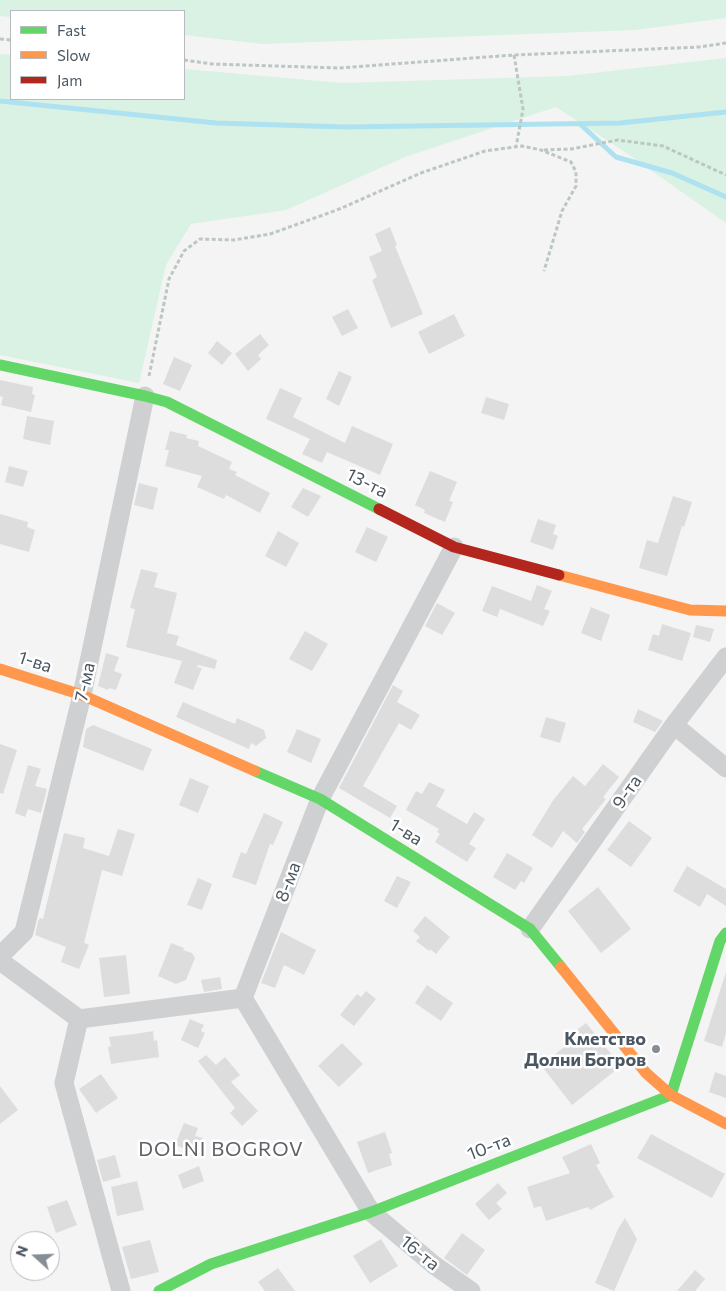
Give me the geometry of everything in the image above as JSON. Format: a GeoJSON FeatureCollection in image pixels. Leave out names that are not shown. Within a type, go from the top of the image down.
{"type":"FeatureCollection","features":[{"type":"Feature","properties":{"kind":"street","name":"13-та"},"geometry":{"type":"LineString","coordinates":[[0,365],[167,402],[454,547],[690,610],[726,611]]}},
{"type":"Feature","properties":{"kind":"street","name":"7-ма"},"geometry":{"type":"LineString","coordinates":[[0,956],[24,932],[82,696],[145,396]]}},
{"type":"Feature","properties":{"kind":"street","name":"8-ма"},"geometry":{"type":"LineString","coordinates":[[243,998],[320,799],[454,547]]}},
{"type":"Feature","properties":{"kind":"street","name":"9-та"},"geometry":{"type":"LineString","coordinates":[[530,929],[674,725],[726,657]]}},
{"type":"Feature","properties":{"kind":"street","name":"1-ва"},"geometry":{"type":"LineString","coordinates":[[0,669],[82,696],[320,799],[530,929],[646,1073],[671,1095],[726,1124]]}},
{"type":"Feature","properties":{"kind":"street"},"geometry":{"type":"LineString","coordinates":[[674,725],[726,768]]}},
{"type":"Feature","properties":{"kind":"street"},"geometry":{"type":"LineString","coordinates":[[671,1095],[720,941],[726,932]]}},
{"type":"Feature","properties":{"kind":"street"},"geometry":{"type":"LineString","coordinates":[[0,961],[79,1019],[243,998],[372,1212]]}},
{"type":"Feature","properties":{"kind":"street"},"geometry":{"type":"LineString","coordinates":[[79,1019],[64,1082],[122,1291]]}},
{"type":"Feature","properties":{"kind":"street","name":"10-та"},"geometry":{"type":"LineString","coordinates":[[159,1291],[182,1286],[211,1264],[372,1212],[671,1095]]}},
{"type":"Feature","properties":{"kind":"street","name":"16-та"},"geometry":{"type":"LineString","coordinates":[[372,1212],[434,1265],[471,1291]]}},
{"type":"Feature","properties":{"kind":"path"},"geometry":{"type":"LineString","coordinates":[[185,60],[212,64],[339,68],[514,55],[726,43]]}},
{"type":"Feature","properties":{"kind":"path"},"geometry":{"type":"LineString","coordinates":[[514,55],[523,109],[516,147]]}},
{"type":"Feature","properties":{"kind":"path"},"geometry":{"type":"LineString","coordinates":[[541,150],[570,150],[618,140],[664,146],[726,175]]}},
{"type":"Feature","properties":{"kind":"path"},"geometry":{"type":"LineString","coordinates":[[145,396],[169,279],[184,251],[200,239],[234,240],[270,234],[337,210],[421,173],[485,151],[522,146],[541,150],[571,162],[576,172],[576,186],[562,211],[544,271]]}},
{"type":"Feature","properties":{"kind":"green space"},"geometry":{"type":"Polygon","coordinates":[[[0,0],[726,0],[726,18],[635,30],[262,44],[185,35],[185,10],[10,10],[10,17],[0,16],[0,0]]]}},
{"type":"Feature","properties":{"kind":"green space"},"geometry":{"type":"Polygon","coordinates":[[[0,54],[10,55],[10,100],[185,100],[185,69],[343,83],[567,76],[726,58],[726,223],[619,148],[556,107],[405,157],[286,210],[191,224],[166,265],[139,383],[0,355],[0,54]]]}},
{"type":"Feature","properties":{"kind":"building"},"geometry":{"type":"Polygon","coordinates":[[[390,227],[397,245],[395,246],[423,314],[391,328],[372,280],[377,277],[369,257],[382,251],[375,234],[390,227]]]}},
{"type":"Feature","properties":{"kind":"building"},"geometry":{"type":"Polygon","coordinates":[[[348,309],[358,328],[342,336],[332,317],[348,309]]]}},
{"type":"Feature","properties":{"kind":"building"},"geometry":{"type":"Polygon","coordinates":[[[454,314],[465,336],[429,354],[418,332],[454,314]]]}},
{"type":"Feature","properties":{"kind":"building"},"geometry":{"type":"Polygon","coordinates":[[[260,334],[269,345],[258,355],[261,359],[248,371],[235,354],[260,334]]]}},
{"type":"Feature","properties":{"kind":"building"},"geometry":{"type":"Polygon","coordinates":[[[217,341],[232,353],[222,365],[208,353],[217,341]]]}},
{"type":"Feature","properties":{"kind":"building"},"geometry":{"type":"Polygon","coordinates":[[[174,357],[192,365],[180,391],[163,384],[174,357]]]}},
{"type":"Feature","properties":{"kind":"building"},"geometry":{"type":"Polygon","coordinates":[[[339,371],[352,377],[339,406],[326,399],[339,371]]]}},
{"type":"Feature","properties":{"kind":"building"},"geometry":{"type":"Polygon","coordinates":[[[0,380],[33,387],[32,394],[35,395],[31,412],[1,405],[3,397],[0,396],[0,380]]]}},
{"type":"Feature","properties":{"kind":"building"},"geometry":{"type":"Polygon","coordinates":[[[280,388],[302,398],[293,417],[345,443],[352,426],[393,444],[380,475],[327,452],[322,463],[302,454],[310,439],[266,419],[280,388]]]}},
{"type":"Feature","properties":{"kind":"building"},"geometry":{"type":"Polygon","coordinates":[[[486,397],[509,404],[504,420],[481,413],[486,397]]]}},
{"type":"Feature","properties":{"kind":"building"},"geometry":{"type":"Polygon","coordinates":[[[27,416],[54,421],[50,445],[23,439],[27,416]]]}},
{"type":"Feature","properties":{"kind":"building"},"geometry":{"type":"Polygon","coordinates":[[[170,431],[187,435],[186,438],[199,441],[198,446],[232,462],[229,469],[237,472],[235,475],[270,493],[260,513],[226,495],[224,499],[197,487],[202,476],[165,466],[169,450],[165,450],[170,431]]]}},
{"type":"Feature","properties":{"kind":"building"},"geometry":{"type":"Polygon","coordinates":[[[9,466],[28,471],[23,487],[5,482],[9,466]]]}},
{"type":"Feature","properties":{"kind":"building"},"geometry":{"type":"Polygon","coordinates":[[[430,471],[457,482],[449,501],[453,502],[445,522],[424,513],[425,510],[415,505],[430,471]]]}},
{"type":"Feature","properties":{"kind":"building"},"geometry":{"type":"Polygon","coordinates":[[[139,483],[158,488],[153,510],[134,505],[139,483]]]}},
{"type":"Feature","properties":{"kind":"building"},"geometry":{"type":"Polygon","coordinates":[[[303,488],[321,496],[308,517],[291,507],[303,488]]]}},
{"type":"Feature","properties":{"kind":"building"},"geometry":{"type":"Polygon","coordinates":[[[673,496],[692,502],[684,527],[682,526],[667,576],[639,568],[647,540],[658,543],[673,496]]]}},
{"type":"Feature","properties":{"kind":"building"},"geometry":{"type":"Polygon","coordinates":[[[0,514],[28,522],[27,527],[35,530],[29,552],[0,544],[0,514]]]}},
{"type":"Feature","properties":{"kind":"building"},"geometry":{"type":"Polygon","coordinates":[[[538,519],[556,525],[553,534],[558,536],[553,550],[530,542],[538,519]]]}},
{"type":"Feature","properties":{"kind":"building"},"geometry":{"type":"Polygon","coordinates":[[[367,527],[388,537],[376,562],[355,552],[367,527]]]}},
{"type":"Feature","properties":{"kind":"building"},"geometry":{"type":"Polygon","coordinates":[[[278,531],[299,543],[286,567],[265,556],[278,531]]]}},
{"type":"Feature","properties":{"kind":"building"},"geometry":{"type":"Polygon","coordinates":[[[141,569],[158,573],[154,587],[177,593],[167,633],[179,636],[176,645],[217,660],[215,669],[198,665],[197,667],[202,668],[193,690],[174,683],[182,661],[126,647],[135,609],[130,608],[141,569]]]}},
{"type":"Feature","properties":{"kind":"building"},"geometry":{"type":"Polygon","coordinates":[[[537,585],[552,591],[544,609],[550,611],[543,626],[500,609],[497,617],[482,611],[492,586],[531,601],[537,585]]]}},
{"type":"Feature","properties":{"kind":"building"},"geometry":{"type":"Polygon","coordinates":[[[437,603],[455,613],[442,635],[425,626],[437,603]]]}},
{"type":"Feature","properties":{"kind":"building"},"geometry":{"type":"Polygon","coordinates":[[[591,607],[610,615],[601,641],[581,633],[591,607]]]}},
{"type":"Feature","properties":{"kind":"building"},"geometry":{"type":"Polygon","coordinates":[[[662,624],[691,633],[682,661],[648,650],[653,634],[659,636],[662,624]]]}},
{"type":"Feature","properties":{"kind":"building"},"geometry":{"type":"Polygon","coordinates":[[[696,625],[714,629],[710,642],[693,637],[696,625]]]}},
{"type":"Feature","properties":{"kind":"building"},"geometry":{"type":"Polygon","coordinates":[[[305,631],[328,644],[312,671],[289,659],[305,631]]]}},
{"type":"Feature","properties":{"kind":"building"},"geometry":{"type":"Polygon","coordinates":[[[106,653],[119,657],[114,671],[122,674],[116,690],[109,688],[108,690],[98,686],[106,653]]]}},
{"type":"Feature","properties":{"kind":"building"},"geometry":{"type":"Polygon","coordinates":[[[393,685],[403,691],[397,702],[420,715],[411,730],[399,723],[363,786],[397,806],[390,818],[339,788],[393,685]]]}},
{"type":"Feature","properties":{"kind":"building"},"geometry":{"type":"Polygon","coordinates":[[[183,702],[235,724],[237,718],[264,730],[266,738],[256,746],[251,743],[249,749],[176,717],[183,702]]]}},
{"type":"Feature","properties":{"kind":"building"},"geometry":{"type":"Polygon","coordinates":[[[638,709],[663,721],[655,732],[633,722],[638,709]]]}},
{"type":"Feature","properties":{"kind":"building"},"geometry":{"type":"Polygon","coordinates":[[[546,717],[566,723],[560,743],[540,737],[546,717]]]}},
{"type":"Feature","properties":{"kind":"building"},"geometry":{"type":"Polygon","coordinates":[[[93,725],[152,749],[143,771],[83,747],[86,729],[93,725]]]}},
{"type":"Feature","properties":{"kind":"building"},"geometry":{"type":"Polygon","coordinates":[[[297,729],[321,739],[311,763],[287,752],[297,729]]]}},
{"type":"Feature","properties":{"kind":"building"},"geometry":{"type":"Polygon","coordinates":[[[0,744],[17,750],[3,794],[0,793],[0,744]]]}},
{"type":"Feature","properties":{"kind":"building"},"geometry":{"type":"Polygon","coordinates":[[[603,764],[619,777],[603,797],[606,799],[582,829],[585,832],[577,843],[563,831],[552,848],[532,835],[554,799],[573,776],[585,786],[603,764]]]}},
{"type":"Feature","properties":{"kind":"building"},"geometry":{"type":"Polygon","coordinates":[[[28,765],[41,769],[35,786],[47,789],[41,813],[28,809],[25,817],[15,813],[28,765]]]}},
{"type":"Feature","properties":{"kind":"building"},"geometry":{"type":"Polygon","coordinates":[[[190,778],[209,786],[198,813],[179,805],[190,778]]]}},
{"type":"Feature","properties":{"kind":"building"},"geometry":{"type":"Polygon","coordinates":[[[429,782],[445,790],[436,806],[467,824],[474,812],[485,819],[469,844],[476,848],[467,862],[435,842],[440,834],[437,832],[439,829],[406,810],[416,791],[422,794],[429,782]]]}},
{"type":"Feature","properties":{"kind":"building"},"geometry":{"type":"Polygon","coordinates":[[[264,813],[283,822],[273,845],[270,844],[256,885],[232,877],[241,852],[246,854],[264,813]]]}},
{"type":"Feature","properties":{"kind":"building"},"geometry":{"type":"Polygon","coordinates":[[[629,821],[652,838],[631,867],[607,850],[629,821]]]}},
{"type":"Feature","properties":{"kind":"building"},"geometry":{"type":"Polygon","coordinates":[[[118,829],[135,834],[122,876],[102,870],[84,943],[89,945],[79,969],[61,962],[66,947],[35,935],[38,921],[40,918],[43,919],[64,833],[85,838],[83,848],[109,856],[118,829]]]}},
{"type":"Feature","properties":{"kind":"building"},"geometry":{"type":"Polygon","coordinates":[[[507,853],[533,868],[524,883],[521,881],[515,890],[493,877],[507,853]]]}},
{"type":"Feature","properties":{"kind":"building"},"geometry":{"type":"Polygon","coordinates":[[[687,866],[726,889],[726,906],[707,894],[700,907],[673,891],[687,866]]]}},
{"type":"Feature","properties":{"kind":"building"},"geometry":{"type":"Polygon","coordinates":[[[397,876],[411,882],[397,908],[384,901],[397,876]]]}},
{"type":"Feature","properties":{"kind":"building"},"geometry":{"type":"Polygon","coordinates":[[[198,878],[212,884],[202,910],[187,905],[198,878]]]}},
{"type":"Feature","properties":{"kind":"building"},"geometry":{"type":"Polygon","coordinates":[[[598,887],[631,929],[601,953],[568,911],[598,887]]]}},
{"type":"Feature","properties":{"kind":"building"},"geometry":{"type":"Polygon","coordinates":[[[425,916],[450,937],[436,954],[416,941],[420,937],[413,931],[425,916]]]}},
{"type":"Feature","properties":{"kind":"building"},"geometry":{"type":"Polygon","coordinates":[[[281,932],[316,950],[304,975],[284,965],[275,988],[261,983],[281,932]]]}},
{"type":"Feature","properties":{"kind":"building"},"geometry":{"type":"Polygon","coordinates":[[[171,943],[192,953],[195,958],[186,980],[176,984],[158,976],[171,943]]]}},
{"type":"Feature","properties":{"kind":"building"},"geometry":{"type":"Polygon","coordinates":[[[126,955],[130,994],[104,997],[99,958],[126,955]]]}},
{"type":"Feature","properties":{"kind":"building"},"geometry":{"type":"Polygon","coordinates":[[[726,972],[726,1033],[722,1047],[704,1041],[726,972]]]}},
{"type":"Feature","properties":{"kind":"building"},"geometry":{"type":"Polygon","coordinates":[[[220,977],[222,989],[204,992],[201,980],[220,977]]]}},
{"type":"Feature","properties":{"kind":"building"},"geometry":{"type":"Polygon","coordinates":[[[427,985],[453,1003],[441,1021],[415,1003],[427,985]]]}},
{"type":"Feature","properties":{"kind":"building"},"geometry":{"type":"Polygon","coordinates":[[[366,991],[376,999],[354,1026],[340,1015],[357,994],[361,997],[366,991]]]}},
{"type":"Feature","properties":{"kind":"building"},"geometry":{"type":"Polygon","coordinates":[[[190,1019],[204,1025],[201,1031],[205,1033],[198,1048],[181,1040],[190,1019]]]}},
{"type":"Feature","properties":{"kind":"building"},"geometry":{"type":"Polygon","coordinates":[[[586,1023],[621,1066],[572,1105],[541,1065],[572,1041],[569,1036],[586,1023]]]}},
{"type":"Feature","properties":{"kind":"building"},"geometry":{"type":"Polygon","coordinates":[[[153,1031],[154,1041],[157,1040],[159,1057],[111,1064],[108,1047],[111,1046],[109,1037],[153,1031]]]}},
{"type":"Feature","properties":{"kind":"building"},"geometry":{"type":"Polygon","coordinates":[[[342,1043],[363,1064],[339,1087],[318,1066],[342,1043]]]}},
{"type":"Feature","properties":{"kind":"building"},"geometry":{"type":"Polygon","coordinates":[[[206,1055],[216,1065],[225,1057],[240,1075],[231,1082],[258,1111],[242,1126],[230,1113],[235,1108],[198,1061],[206,1055]]]}},
{"type":"Feature","properties":{"kind":"building"},"geometry":{"type":"Polygon","coordinates":[[[715,1072],[726,1076],[726,1098],[709,1092],[715,1072]]]}},
{"type":"Feature","properties":{"kind":"building"},"geometry":{"type":"Polygon","coordinates":[[[101,1074],[118,1098],[96,1113],[79,1089],[101,1074]]]}},
{"type":"Feature","properties":{"kind":"building"},"geometry":{"type":"Polygon","coordinates":[[[0,1086],[18,1110],[0,1124],[0,1086]]]}},
{"type":"Feature","properties":{"kind":"building"},"geometry":{"type":"Polygon","coordinates":[[[184,1123],[198,1128],[195,1136],[203,1138],[197,1153],[175,1145],[184,1123]]]}},
{"type":"Feature","properties":{"kind":"building"},"geometry":{"type":"Polygon","coordinates":[[[385,1132],[392,1153],[389,1154],[392,1165],[368,1173],[357,1142],[385,1132]]]}},
{"type":"Feature","properties":{"kind":"building"},"geometry":{"type":"Polygon","coordinates":[[[651,1134],[725,1174],[712,1198],[637,1158],[651,1134]]]}},
{"type":"Feature","properties":{"kind":"building"},"geometry":{"type":"Polygon","coordinates":[[[591,1144],[600,1163],[596,1165],[614,1197],[590,1210],[588,1207],[546,1221],[541,1206],[534,1208],[527,1187],[570,1173],[562,1157],[591,1144]]]}},
{"type":"Feature","properties":{"kind":"building"},"geometry":{"type":"Polygon","coordinates":[[[115,1155],[121,1177],[103,1182],[97,1160],[115,1155]]]}},
{"type":"Feature","properties":{"kind":"building"},"geometry":{"type":"Polygon","coordinates":[[[199,1166],[204,1181],[183,1189],[178,1175],[199,1166]]]}},
{"type":"Feature","properties":{"kind":"building"},"geometry":{"type":"Polygon","coordinates":[[[137,1181],[144,1210],[117,1216],[111,1187],[137,1181]]]}},
{"type":"Feature","properties":{"kind":"building"},"geometry":{"type":"Polygon","coordinates":[[[498,1183],[507,1193],[496,1203],[502,1209],[489,1220],[475,1204],[498,1183]]]}},
{"type":"Feature","properties":{"kind":"building"},"geometry":{"type":"Polygon","coordinates":[[[67,1200],[77,1225],[60,1231],[55,1231],[47,1207],[67,1200]]]}},
{"type":"Feature","properties":{"kind":"building"},"geometry":{"type":"Polygon","coordinates":[[[625,1218],[637,1239],[614,1291],[595,1283],[618,1229],[625,1218]]]}},
{"type":"Feature","properties":{"kind":"building"},"geometry":{"type":"Polygon","coordinates":[[[462,1233],[485,1250],[467,1275],[444,1258],[462,1233]]]}},
{"type":"Feature","properties":{"kind":"building"},"geometry":{"type":"Polygon","coordinates":[[[381,1239],[398,1266],[370,1283],[353,1256],[381,1239]]]}},
{"type":"Feature","properties":{"kind":"building"},"geometry":{"type":"Polygon","coordinates":[[[150,1240],[159,1272],[131,1279],[122,1247],[150,1240]]]}},
{"type":"Feature","properties":{"kind":"building"},"geometry":{"type":"Polygon","coordinates":[[[278,1268],[295,1291],[265,1291],[258,1282],[278,1268]]]}},
{"type":"Feature","properties":{"kind":"building"},"geometry":{"type":"Polygon","coordinates":[[[695,1270],[705,1279],[695,1291],[677,1291],[695,1270]]]}},
{"type":"Feature","properties":{"kind":"waterway"},"geometry":{"type":"LineString","coordinates":[[0,101],[216,123],[345,127],[620,123],[726,112]]}},
{"type":"Feature","properties":{"kind":"waterway"},"geometry":{"type":"LineString","coordinates":[[580,124],[616,157],[672,173],[726,197]]}},
{"type":"Feature","properties":{"kind":"traffic: fast"},"geometry":{"type":"LineString","coordinates":[[0,365],[167,402],[379,509]]}},
{"type":"Feature","properties":{"kind":"traffic: fast"},"geometry":{"type":"LineString","coordinates":[[255,771],[320,799],[530,929],[561,967]]}},
{"type":"Feature","properties":{"kind":"traffic: fast"},"geometry":{"type":"LineString","coordinates":[[671,1095],[720,941],[726,933]]}},
{"type":"Feature","properties":{"kind":"traffic: fast"},"geometry":{"type":"LineString","coordinates":[[159,1291],[211,1264],[371,1212],[671,1095]]}},
{"type":"Feature","properties":{"kind":"traffic: slow"},"geometry":{"type":"LineString","coordinates":[[559,575],[690,610],[726,611]]}},
{"type":"Feature","properties":{"kind":"traffic: slow"},"geometry":{"type":"LineString","coordinates":[[0,669],[82,695],[255,771]]}},
{"type":"Feature","properties":{"kind":"traffic: slow"},"geometry":{"type":"LineString","coordinates":[[561,967],[646,1073],[671,1095],[726,1124]]}},
{"type":"Feature","properties":{"kind":"traffic: jam"},"geometry":{"type":"LineString","coordinates":[[379,509],[454,547],[559,575]]}},
{"type":"Feature","properties":{"kind":"place","name":"Кметство Долни Богров"},"geometry":{"type":"Point","coordinates":[656,1049]}},
{"type":"Feature","properties":{"kind":"district","name":"DOLNI BOGROV"},"geometry":{"type":"Point","coordinates":[221,1149]}}]}
